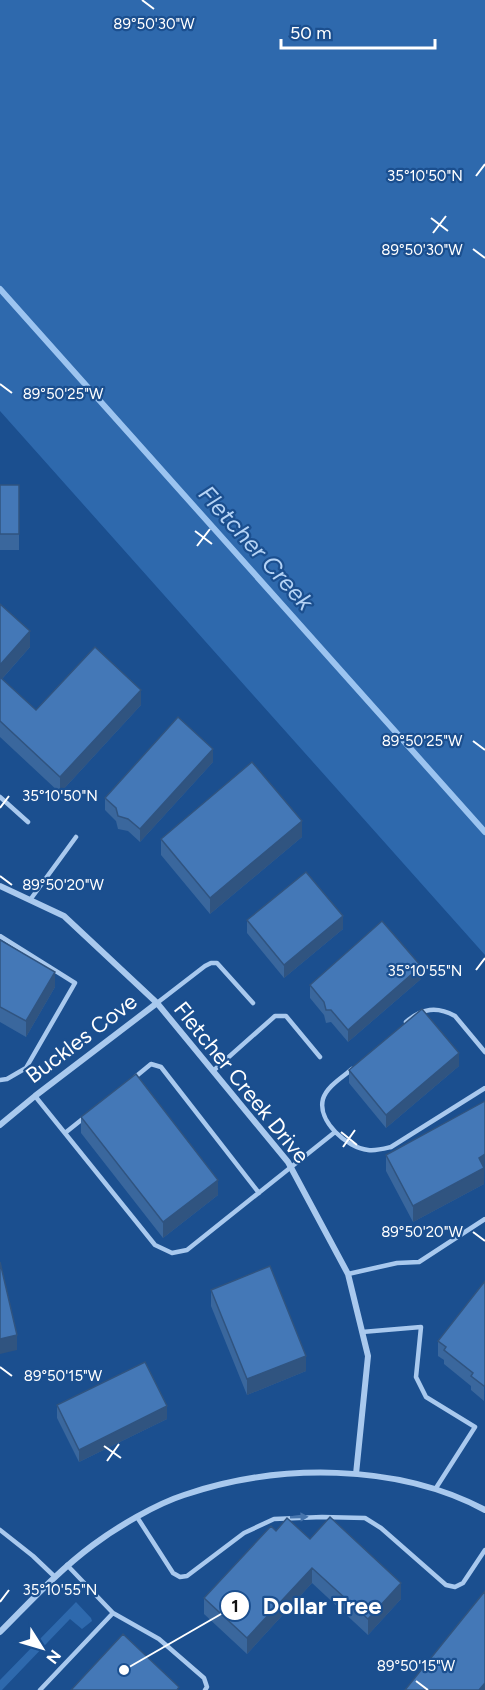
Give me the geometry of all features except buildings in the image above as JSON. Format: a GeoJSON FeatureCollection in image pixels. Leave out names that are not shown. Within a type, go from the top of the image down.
{"type":"FeatureCollection","features":[{"type":"Feature","properties":{"kind":"street","name":"Fletcher Creek Drive"},"geometry":{"type":"LineString","coordinates":[[0,886],[64,916],[157,1003],[288,1162],[348,1274],[368,1356],[356,1474]]}},
{"type":"Feature","properties":{"kind":"street","name":"Buckles Cove"},"geometry":{"type":"LineString","coordinates":[[0,1125],[157,1003]]}},
{"type":"Feature","properties":{"kind":"street"},"geometry":{"type":"LineString","coordinates":[[0,1632],[67,1565],[94,1544],[137,1517],[183,1495],[275,1474],[356,1474],[411,1481],[436,1488],[485,1510]]}},
{"type":"Feature","properties":{"kind":"lane"},"geometry":{"type":"LineString","coordinates":[[0,797],[28,822]]}},
{"type":"Feature","properties":{"kind":"lane"},"geometry":{"type":"LineString","coordinates":[[30,900],[76,837]]}},
{"type":"Feature","properties":{"kind":"lane"},"geometry":{"type":"LineString","coordinates":[[0,936],[75,983],[26,1068],[7,1079],[0,1080]]}},
{"type":"Feature","properties":{"kind":"lane"},"geometry":{"type":"LineString","coordinates":[[157,1003],[205,966],[218,963],[253,1004]]}},
{"type":"Feature","properties":{"kind":"lane"},"geometry":{"type":"LineString","coordinates":[[399,1028],[417,1013],[427,1010],[449,1012],[485,1052]]}},
{"type":"Feature","properties":{"kind":"lane"},"geometry":{"type":"LineString","coordinates":[[213,1071],[275,1016],[280,1015],[286,1016],[320,1057]]}},
{"type":"Feature","properties":{"kind":"lane"},"geometry":{"type":"LineString","coordinates":[[125,1085],[151,1064],[161,1067],[259,1193]]}},
{"type":"Feature","properties":{"kind":"lane"},"geometry":{"type":"LineString","coordinates":[[355,1066],[329,1089],[323,1098],[322,1109],[335,1132],[353,1146],[366,1150],[376,1151],[391,1147],[485,1088]]}},
{"type":"Feature","properties":{"kind":"lane"},"geometry":{"type":"LineString","coordinates":[[35,1096],[154,1245],[172,1253],[186,1250],[335,1132]]}},
{"type":"Feature","properties":{"kind":"lane"},"geometry":{"type":"LineString","coordinates":[[65,1133],[91,1112]]}},
{"type":"Feature","properties":{"kind":"lane"},"geometry":{"type":"LineString","coordinates":[[348,1274],[397,1263],[419,1262],[485,1219]]}},
{"type":"Feature","properties":{"kind":"lane"},"geometry":{"type":"LineString","coordinates":[[362,1332],[421,1327],[416,1377],[426,1397],[475,1427],[436,1488]]}},
{"type":"Feature","properties":{"kind":"lane"},"geometry":{"type":"LineString","coordinates":[[137,1517],[172,1573],[180,1577],[187,1576],[244,1533],[274,1519],[365,1518],[381,1528],[446,1585],[455,1587],[463,1583],[485,1550]]}},
{"type":"Feature","properties":{"kind":"lane"},"geometry":{"type":"LineString","coordinates":[[0,1530],[55,1577]]}},
{"type":"Feature","properties":{"kind":"lane"},"geometry":{"type":"LineString","coordinates":[[67,1565],[113,1613],[159,1639],[204,1678],[207,1688],[205,1690]]}},
{"type":"Feature","properties":{"kind":"lane"},"geometry":{"type":"LineString","coordinates":[[40,1690],[113,1613]]}},
{"type":"Feature","properties":{"kind":"shaded area"},"geometry":{"type":"Polygon","coordinates":[[[0,0],[485,0],[485,955],[0,411],[0,0]]]}},
{"type":"Feature","properties":{"kind":"shaded area"},"geometry":{"type":"Polygon","coordinates":[[[76,1602],[92,1621],[82,1629],[70,1619],[0,1690],[0,1680],[76,1602]]]}},
{"type":"Feature","properties":{"kind":"waterway","name":"Fletcher Creek"},"geometry":{"type":"LineString","coordinates":[[0,289],[485,832]]}},
{"type":"Feature","properties":{"kind":"place","name":"Dollar Tree"},"geometry":{"type":"Point","coordinates":[124,1670]}}]}
